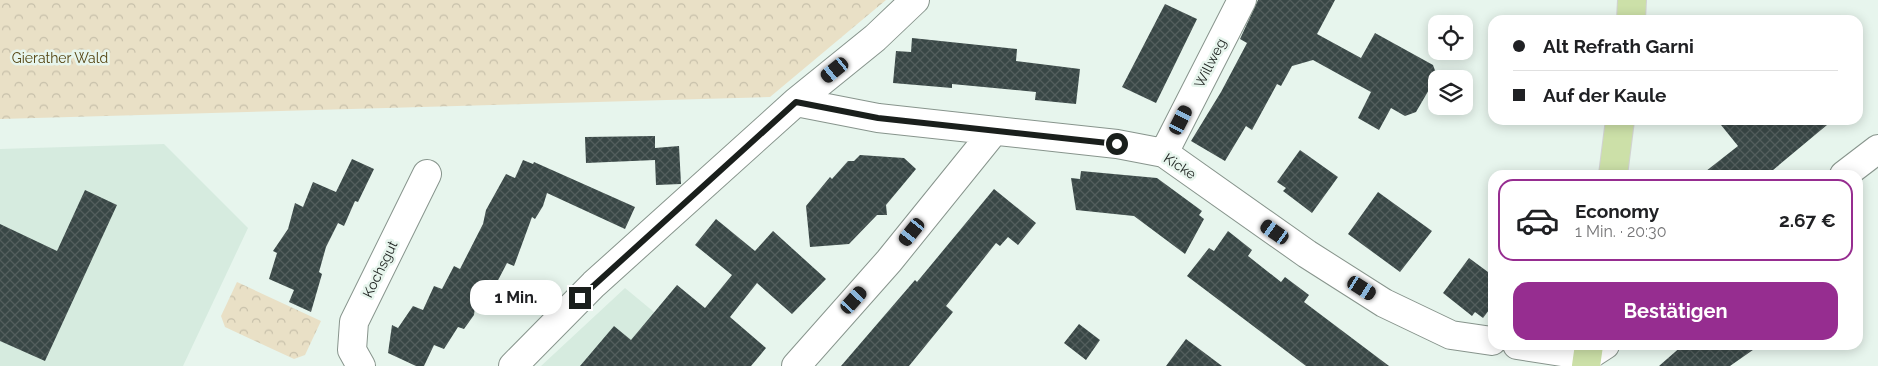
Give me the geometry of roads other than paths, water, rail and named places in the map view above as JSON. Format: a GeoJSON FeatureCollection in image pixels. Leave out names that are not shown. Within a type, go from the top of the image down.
{"type":"FeatureCollection","features":[{"type":"Feature","properties":{"kind":"main road"},"geometry":{"type":"LineString","coordinates":[[1631,15],[1632,0]]}},
{"type":"Feature","properties":{"kind":"main road"},"geometry":{"type":"LineString","coordinates":[[1614,170],[1619,125]]}},
{"type":"Feature","properties":{"kind":"street"},"geometry":{"type":"LineString","coordinates":[[513,366],[594,284],[796,102],[875,38],[915,0]]}},
{"type":"Feature","properties":{"kind":"street","name":"Willweg"},"geometry":{"type":"LineString","coordinates":[[1164,153],[1242,0]]}},
{"type":"Feature","properties":{"kind":"street","name":"Kicke"},"geometry":{"type":"LineString","coordinates":[[796,102],[878,118],[1117,144],[1164,153],[1307,254],[1384,303],[1451,335],[1488,340]]}},
{"type":"Feature","properties":{"kind":"street"},"geometry":{"type":"LineString","coordinates":[[796,366],[889,261],[994,131]]}},
{"type":"Feature","properties":{"kind":"street"},"geometry":{"type":"LineString","coordinates":[[1851,170],[1878,149]]}},
{"type":"Feature","properties":{"kind":"street","name":"Kochsgut"},"geometry":{"type":"LineString","coordinates":[[361,366],[352,350],[354,322],[427,174]]}},
{"type":"Feature","properties":{"kind":"street"},"geometry":{"type":"LineString","coordinates":[[1564,350],[1592,353]]}},
{"type":"Feature","properties":{"kind":"park label","name":"Gierather Wald"},"geometry":{"type":"Point","coordinates":[60,58]}}]}
